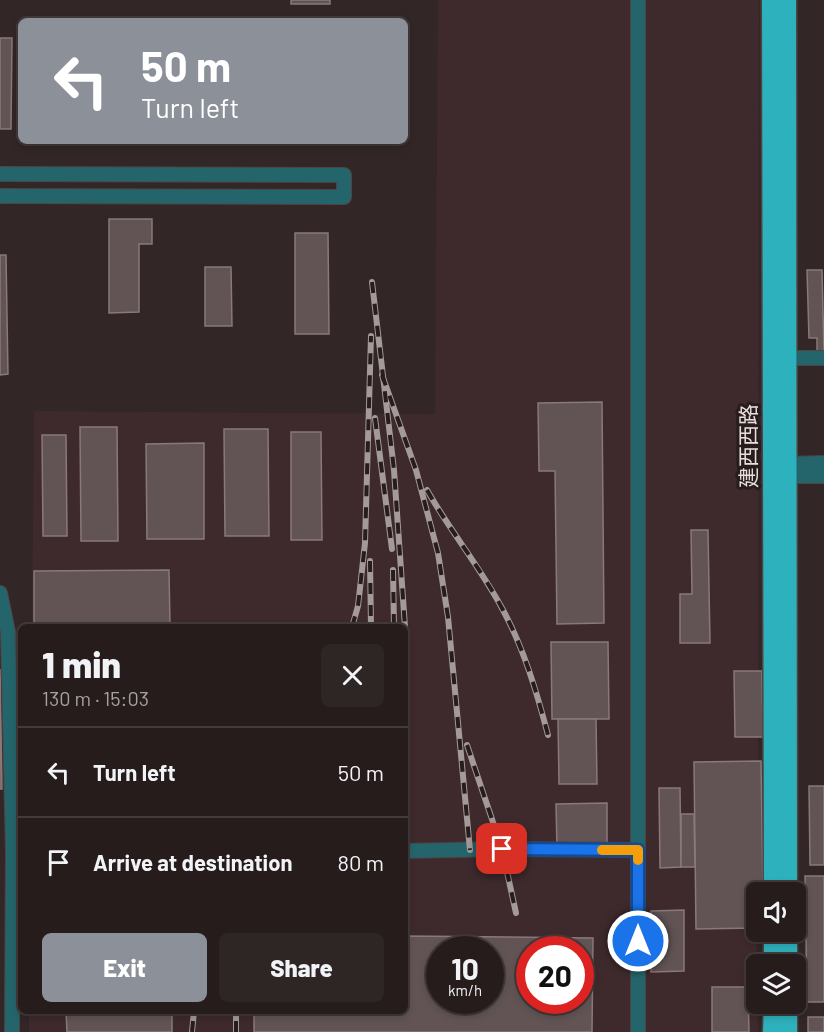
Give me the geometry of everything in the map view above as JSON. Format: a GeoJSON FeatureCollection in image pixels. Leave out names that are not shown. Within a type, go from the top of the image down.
{"type":"FeatureCollection","features":[{"type":"Feature","properties":{"kind":"highway","name":"建西西路"},"geometry":{"type":"LineString","coordinates":[[771,0],[773,882]]}},
{"type":"Feature","properties":{"kind":"highway","name":"建西西路"},"geometry":{"type":"LineString","coordinates":[[788,0],[788,882]]}},
{"type":"Feature","properties":{"kind":"highway"},"geometry":{"type":"LineString","coordinates":[[772,1014],[772,1032]]}},
{"type":"Feature","properties":{"kind":"highway"},"geometry":{"type":"LineString","coordinates":[[788,1014],[788,1032]]}},
{"type":"Feature","properties":{"kind":"street"},"geometry":{"type":"LineString","coordinates":[[638,0],[638,1032]]}},
{"type":"Feature","properties":{"kind":"street"},"geometry":{"type":"LineString","coordinates":[[0,174],[344,175],[344,197],[0,196]]}},
{"type":"Feature","properties":{"kind":"street"},"geometry":{"type":"LineString","coordinates":[[57,174],[57,196]]}},
{"type":"Feature","properties":{"kind":"street"},"geometry":{"type":"LineString","coordinates":[[788,358],[824,358]]}},
{"type":"Feature","properties":{"kind":"street"},"geometry":{"type":"LineString","coordinates":[[788,470],[824,464]]}},
{"type":"Feature","properties":{"kind":"street"},"geometry":{"type":"LineString","coordinates":[[788,470],[824,476]]}},
{"type":"Feature","properties":{"kind":"street"},"geometry":{"type":"LineString","coordinates":[[0,593],[8,632],[7,853],[12,1032]]}},
{"type":"Feature","properties":{"kind":"street"},"geometry":{"type":"LineString","coordinates":[[408,851],[638,850]]}},
{"type":"Feature","properties":{"kind":"shaded area"},"geometry":{"type":"Polygon","coordinates":[[[438,0],[759,0],[758,882],[746,882],[746,942],[757,942],[757,954],[746,954],[746,1014],[758,1014],[758,1032],[29,1032],[29,1014],[408,1014],[408,624],[32,624],[34,411],[435,414],[438,0]]]}},
{"type":"Feature","properties":{"kind":"building"},"geometry":{"type":"Polygon","coordinates":[[[291,0],[330,0],[330,4],[291,4],[291,0]]]}},
{"type":"Feature","properties":{"kind":"building"},"geometry":{"type":"Polygon","coordinates":[[[0,38],[12,38],[11,129],[0,129],[0,38]]]}},
{"type":"Feature","properties":{"kind":"building"},"geometry":{"type":"Polygon","coordinates":[[[109,219],[152,219],[152,244],[139,244],[139,312],[109,313],[109,219]]]}},
{"type":"Feature","properties":{"kind":"building"},"geometry":{"type":"Polygon","coordinates":[[[295,233],[328,233],[329,334],[295,334],[295,233]]]}},
{"type":"Feature","properties":{"kind":"building"},"geometry":{"type":"Polygon","coordinates":[[[0,255],[6,255],[8,374],[0,375],[0,255]]]}},
{"type":"Feature","properties":{"kind":"building"},"geometry":{"type":"Polygon","coordinates":[[[205,267],[231,267],[232,326],[205,326],[205,267]]]}},
{"type":"Feature","properties":{"kind":"building"},"geometry":{"type":"Polygon","coordinates":[[[807,270],[822,270],[824,354],[817,354],[817,338],[809,338],[807,270]]]}},
{"type":"Feature","properties":{"kind":"building"},"geometry":{"type":"Polygon","coordinates":[[[602,402],[604,623],[557,624],[555,471],[539,471],[538,403],[602,402]]]}},
{"type":"Feature","properties":{"kind":"building"},"geometry":{"type":"Polygon","coordinates":[[[80,427],[117,427],[118,541],[81,541],[80,427]]]}},
{"type":"Feature","properties":{"kind":"building"},"geometry":{"type":"Polygon","coordinates":[[[224,429],[268,429],[269,536],[225,536],[224,429]]]}},
{"type":"Feature","properties":{"kind":"building"},"geometry":{"type":"Polygon","coordinates":[[[291,432],[321,432],[322,540],[291,540],[291,432]]]}},
{"type":"Feature","properties":{"kind":"building"},"geometry":{"type":"Polygon","coordinates":[[[42,435],[66,435],[67,536],[43,536],[42,435]]]}},
{"type":"Feature","properties":{"kind":"building"},"geometry":{"type":"Polygon","coordinates":[[[204,443],[204,539],[147,539],[146,444],[204,443]]]}},
{"type":"Feature","properties":{"kind":"building"},"geometry":{"type":"Polygon","coordinates":[[[691,530],[708,530],[710,643],[680,643],[680,594],[692,594],[691,530]]]}},
{"type":"Feature","properties":{"kind":"building"},"geometry":{"type":"Polygon","coordinates":[[[169,570],[170,624],[34,624],[34,571],[169,570]]]}},
{"type":"Feature","properties":{"kind":"building"},"geometry":{"type":"Polygon","coordinates":[[[551,642],[608,642],[609,719],[552,719],[551,642]]]}},
{"type":"Feature","properties":{"kind":"building"},"geometry":{"type":"Polygon","coordinates":[[[0,669],[2,789],[0,789],[0,669]]]}},
{"type":"Feature","properties":{"kind":"building"},"geometry":{"type":"Polygon","coordinates":[[[734,671],[762,671],[763,737],[735,737],[734,671]]]}},
{"type":"Feature","properties":{"kind":"building"},"geometry":{"type":"Polygon","coordinates":[[[558,719],[596,719],[597,784],[559,784],[558,719]]]}},
{"type":"Feature","properties":{"kind":"building"},"geometry":{"type":"Polygon","coordinates":[[[761,761],[763,882],[746,882],[746,928],[696,929],[694,762],[761,761]]]}},
{"type":"Feature","properties":{"kind":"building"},"geometry":{"type":"Polygon","coordinates":[[[809,786],[824,786],[824,865],[810,865],[809,786]]]}},
{"type":"Feature","properties":{"kind":"building"},"geometry":{"type":"Polygon","coordinates":[[[659,788],[680,788],[681,867],[660,868],[659,788]]]}},
{"type":"Feature","properties":{"kind":"building"},"geometry":{"type":"Polygon","coordinates":[[[607,803],[607,848],[557,849],[556,804],[607,803]]]}},
{"type":"Feature","properties":{"kind":"building"},"geometry":{"type":"Polygon","coordinates":[[[681,814],[694,814],[695,867],[681,867],[681,814]]]}},
{"type":"Feature","properties":{"kind":"building"},"geometry":{"type":"Polygon","coordinates":[[[805,876],[824,876],[824,1002],[807,1002],[805,876]]]}},
{"type":"Feature","properties":{"kind":"building"},"geometry":{"type":"Polygon","coordinates":[[[684,910],[684,971],[651,972],[651,911],[684,910]]]}},
{"type":"Feature","properties":{"kind":"building"},"geometry":{"type":"Polygon","coordinates":[[[408,936],[426,936],[426,1014],[504,1014],[504,937],[516,937],[516,1014],[592,1014],[592,1032],[254,1032],[254,1014],[408,1014],[408,936]]]}},
{"type":"Feature","properties":{"kind":"building"},"geometry":{"type":"Polygon","coordinates":[[[712,987],[746,987],[749,1032],[712,1032],[712,987]]]}},
{"type":"Feature","properties":{"kind":"building"},"geometry":{"type":"Polygon","coordinates":[[[66,1014],[172,1014],[172,1032],[67,1032],[66,1014]]]}},
{"type":"Feature","properties":{"kind":"building"},"geometry":{"type":"Polygon","coordinates":[[[808,1017],[824,1017],[824,1032],[808,1032],[808,1017]]]}},
{"type":"Feature","properties":{"kind":"railway"},"geometry":{"type":"LineString","coordinates":[[372,282],[394,470],[405,624]]}},
{"type":"Feature","properties":{"kind":"railway"},"geometry":{"type":"LineString","coordinates":[[353,624],[358,606],[365,543],[371,336]]}},
{"type":"Feature","properties":{"kind":"railway"},"geometry":{"type":"LineString","coordinates":[[382,375],[416,470],[438,553],[448,617],[470,850]]}},
{"type":"Feature","properties":{"kind":"railway"},"geometry":{"type":"LineString","coordinates":[[375,418],[392,549]]}},
{"type":"Feature","properties":{"kind":"railway"},"geometry":{"type":"LineString","coordinates":[[427,490],[485,579],[511,625],[529,671],[548,735]]}},
{"type":"Feature","properties":{"kind":"railway"},"geometry":{"type":"LineString","coordinates":[[370,561],[371,624]]}},
{"type":"Feature","properties":{"kind":"railway"},"geometry":{"type":"LineString","coordinates":[[393,570],[394,624]]}},
{"type":"Feature","properties":{"kind":"railway"},"geometry":{"type":"LineString","coordinates":[[467,745],[502,849],[516,913]]}},
{"type":"Feature","properties":{"kind":"railway"},"geometry":{"type":"LineString","coordinates":[[192,1032],[194,1014]]}},
{"type":"Feature","properties":{"kind":"railway"},"geometry":{"type":"LineString","coordinates":[[236,1014],[236,1032]]}},
{"type":"Feature","properties":{"kind":"slow traffic"},"geometry":{"type":"LineString","coordinates":[[602,850],[638,850],[638,860]]}},
{"type":"Feature","properties":{"kind":"route"},"geometry":{"type":"LineString","coordinates":[[502,849],[638,850],[638,941]]}}]}
